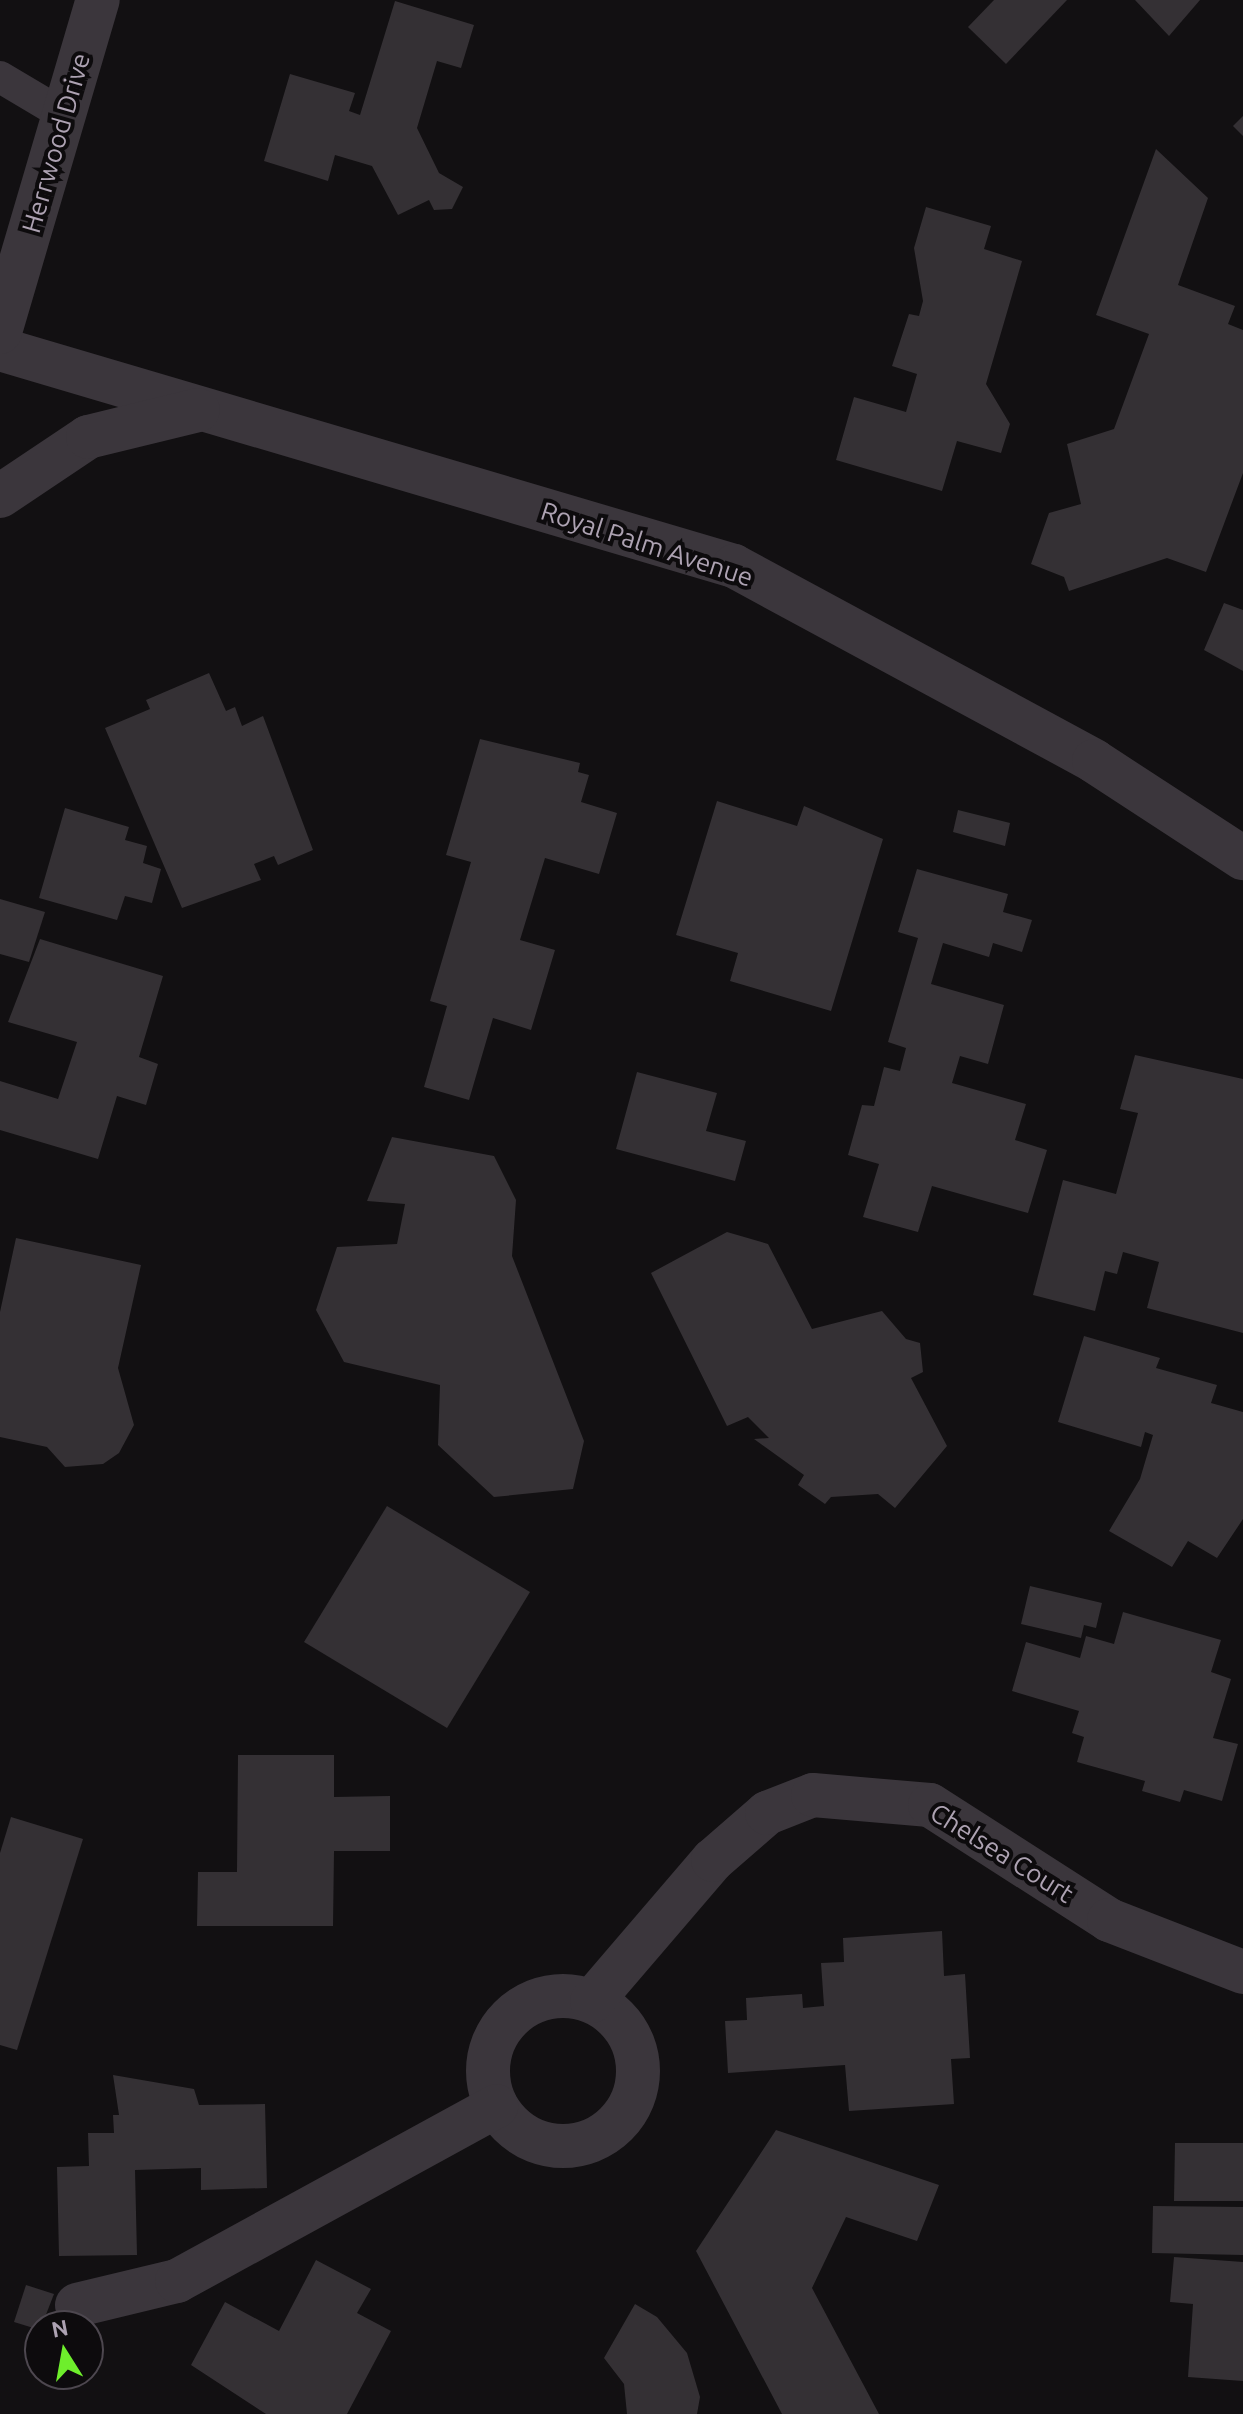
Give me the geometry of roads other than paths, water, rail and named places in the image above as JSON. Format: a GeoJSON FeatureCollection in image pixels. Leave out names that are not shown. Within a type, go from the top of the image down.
{"type":"FeatureCollection","features":[{"type":"Feature","properties":{"kind":"street","name":"Herrwood Drive"},"geometry":{"type":"LineString","coordinates":[[0,332],[98,0]]}},
{"type":"Feature","properties":{"kind":"street","name":"Royal Palm Avenue"},"geometry":{"type":"LineString","coordinates":[[0,349],[734,566],[1094,761],[1243,858]]}},
{"type":"Feature","properties":{"kind":"street"},"geometry":{"type":"LineString","coordinates":[[0,496],[88,437],[198,410]]}},
{"type":"Feature","properties":{"kind":"street","name":"Chelsea Court"},"geometry":{"type":"LineString","coordinates":[[592,2001],[713,1860],[767,1813],[813,1795],[930,1805],[1109,1920],[1243,1972]]}},
{"type":"Feature","properties":{"kind":"street"},"geometry":{"type":"LineString","coordinates":[[541,1999],[592,2001],[615,2015],[638,2061],[638,2087],[610,2132],[586,2144],[535,2141],[496,2106],[489,2055],[517,2011],[541,1999]]}},
{"type":"Feature","properties":{"kind":"street"},"geometry":{"type":"LineString","coordinates":[[77,2305],[177,2281],[496,2106]]}},
{"type":"Feature","properties":{"kind":"lane"},"geometry":{"type":"LineString","coordinates":[[0,77],[64,115]]}}]}
